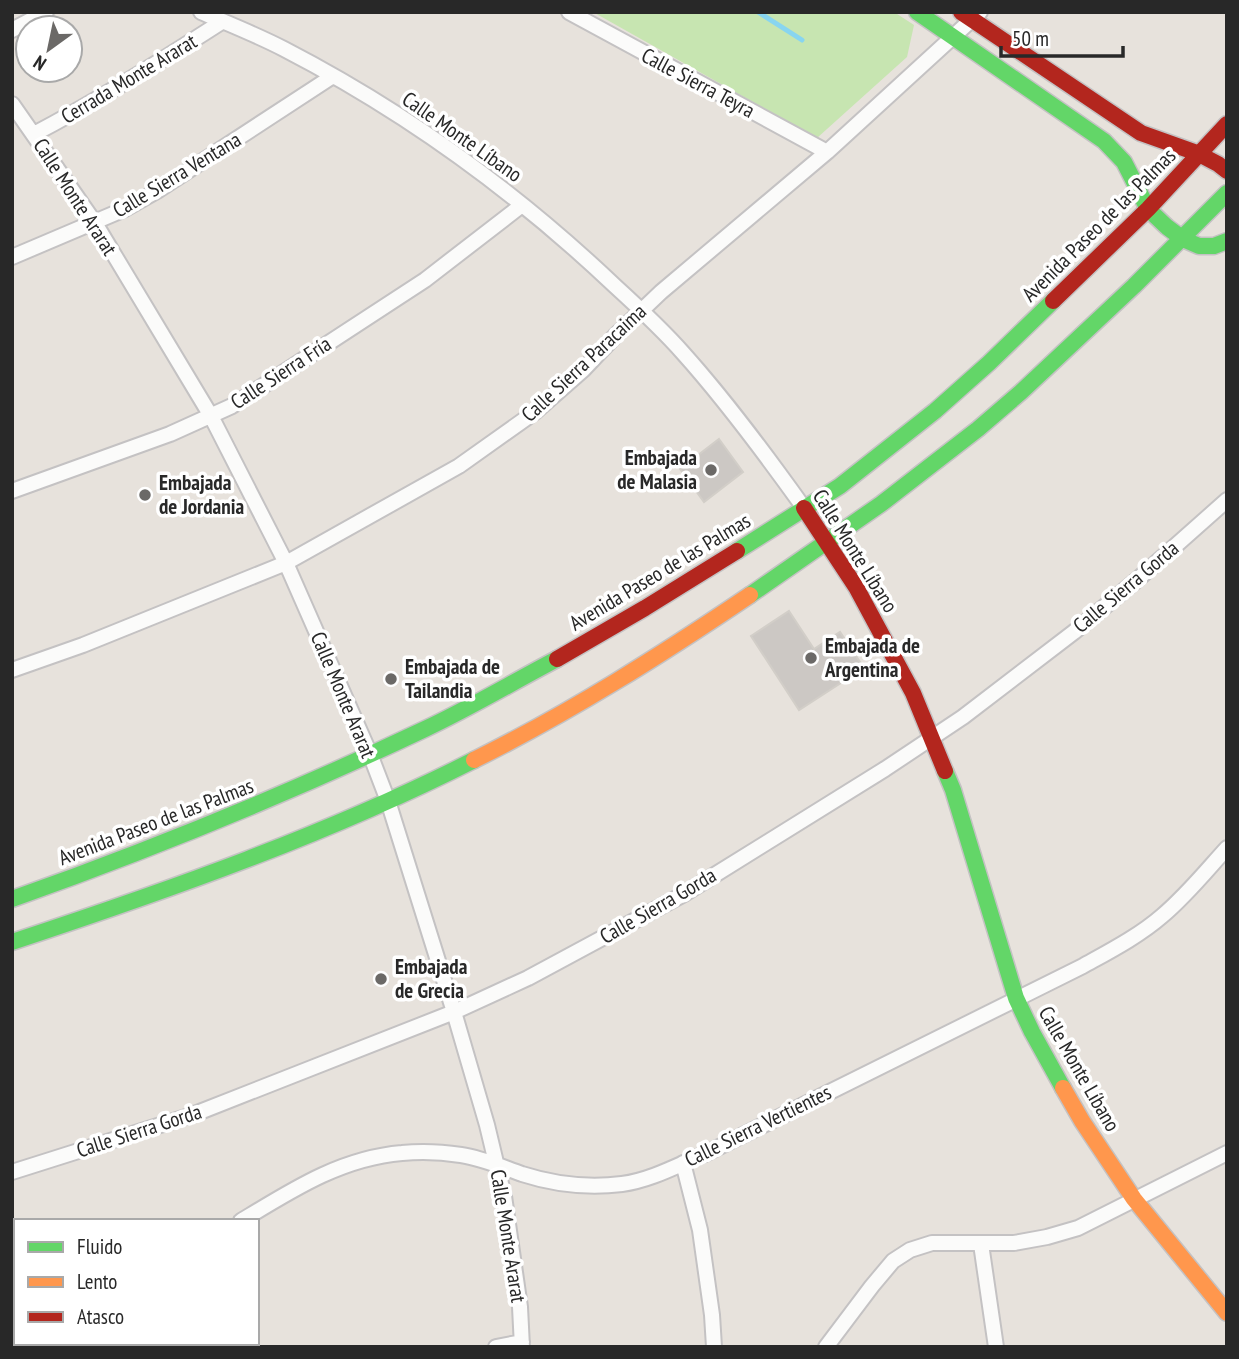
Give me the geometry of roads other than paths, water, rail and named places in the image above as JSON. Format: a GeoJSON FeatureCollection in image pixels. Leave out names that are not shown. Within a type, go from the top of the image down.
{"type":"FeatureCollection","features":[{"type":"Feature","properties":{"kind":"main road"},"geometry":{"type":"LineString","coordinates":[[917,12],[1104,141],[1124,162],[1148,209],[1183,239],[1199,246],[1214,246],[1227,241]]}},
{"type":"Feature","properties":{"kind":"main road"},"geometry":{"type":"LineString","coordinates":[[971,15],[1141,133],[1200,154],[1227,171]]}},
{"type":"Feature","properties":{"kind":"main road","name":"Avenida Paseo de las Palmas"},"geometry":{"type":"LineString","coordinates":[[12,899],[100,868],[256,806],[428,728],[645,608],[840,486],[935,411],[989,363],[1148,209],[1227,124]]}},
{"type":"Feature","properties":{"kind":"main road"},"geometry":{"type":"LineString","coordinates":[[12,942],[215,872],[388,801],[527,734],[662,653],[827,542],[966,439],[1018,394],[1183,239],[1227,193]]}},
{"type":"Feature","properties":{"kind":"main road","name":"Calle Monte Líbano"},"geometry":{"type":"LineString","coordinates":[[804,508],[856,587],[913,693],[953,790],[1016,998],[1032,1032],[1082,1121],[1134,1199],[1227,1313]]}},
{"type":"Feature","properties":{"kind":"street"},"geometry":{"type":"LineString","coordinates":[[12,30],[46,12]]}},
{"type":"Feature","properties":{"kind":"street","name":"Calle Monte Líbano"},"geometry":{"type":"LineString","coordinates":[[201,12],[282,48],[399,116],[457,155],[561,237],[682,351],[756,442],[804,508]]}},
{"type":"Feature","properties":{"kind":"street","name":"Calle Sierra Teyra"},"geometry":{"type":"LineString","coordinates":[[569,12],[827,152]]}},
{"type":"Feature","properties":{"kind":"street","name":"Calle Sierra Paracaima"},"geometry":{"type":"LineString","coordinates":[[12,670],[83,645],[286,563],[459,466],[535,412],[583,370],[616,335],[688,269],[827,152],[954,38],[971,15]]}},
{"type":"Feature","properties":{"kind":"street","name":"Cerrada Monte Ararat"},"geometry":{"type":"LineString","coordinates":[[34,134],[143,73],[223,21]]}},
{"type":"Feature","properties":{"kind":"street","name":"Calle Sierra Ventana"},"geometry":{"type":"LineString","coordinates":[[12,257],[125,209],[157,191],[333,76]]}},
{"type":"Feature","properties":{"kind":"street","name":"Calle Monte Ararat"},"geometry":{"type":"LineString","coordinates":[[12,104],[94,223],[211,416],[286,563],[370,754],[388,801],[487,1125],[504,1196],[520,1307],[522,1344]]}},
{"type":"Feature","properties":{"kind":"street","name":"Calle Sierra Fría"},"geometry":{"type":"LineString","coordinates":[[12,491],[158,438],[211,416],[240,400],[425,280],[522,205]]}},
{"type":"Feature","properties":{"kind":"street","name":"Calle Sierra Gorda"},"geometry":{"type":"LineString","coordinates":[[12,1172],[192,1115],[454,1012],[528,978],[684,894],[932,738],[1005,686],[1138,579],[1227,500]]}},
{"type":"Feature","properties":{"kind":"street","name":"Calle Sierra Vertientes"},"geometry":{"type":"LineString","coordinates":[[244,1219],[330,1171],[366,1158],[403,1153],[435,1152],[461,1155],[525,1175],[569,1184],[625,1184],[656,1175],[707,1153],[1123,944],[1162,916],[1189,891],[1227,848]]}},
{"type":"Feature","properties":{"kind":"street"},"geometry":{"type":"LineString","coordinates":[[826,1347],[893,1261],[911,1250],[932,1243],[1014,1243],[1079,1228],[1227,1153]]}},
{"type":"Feature","properties":{"kind":"street"},"geometry":{"type":"LineString","coordinates":[[683,1163],[700,1230],[714,1347]]}},
{"type":"Feature","properties":{"kind":"street"},"geometry":{"type":"LineString","coordinates":[[981,1244],[996,1347]]}},
{"type":"Feature","properties":{"kind":"street"},"geometry":{"type":"LineString","coordinates":[[496,1347],[522,1344]]}},
{"type":"Feature","properties":{"kind":"waterway"},"geometry":{"type":"LineString","coordinates":[[758,12],[802,40]]}},
{"type":"Feature","properties":{"kind":"place","name":"Embajada de Malasia"},"geometry":{"type":"Point","coordinates":[711,470]}},
{"type":"Feature","properties":{"kind":"place","name":"Embajada de Jordania"},"geometry":{"type":"Point","coordinates":[145,495]}},
{"type":"Feature","properties":{"kind":"place","name":"Embajada de Argentina"},"geometry":{"type":"Point","coordinates":[811,658]}},
{"type":"Feature","properties":{"kind":"place","name":"Embajada de Tailandia"},"geometry":{"type":"Point","coordinates":[391,679]}},
{"type":"Feature","properties":{"kind":"place","name":"Embajada de Grecia"},"geometry":{"type":"Point","coordinates":[381,979]}}]}
